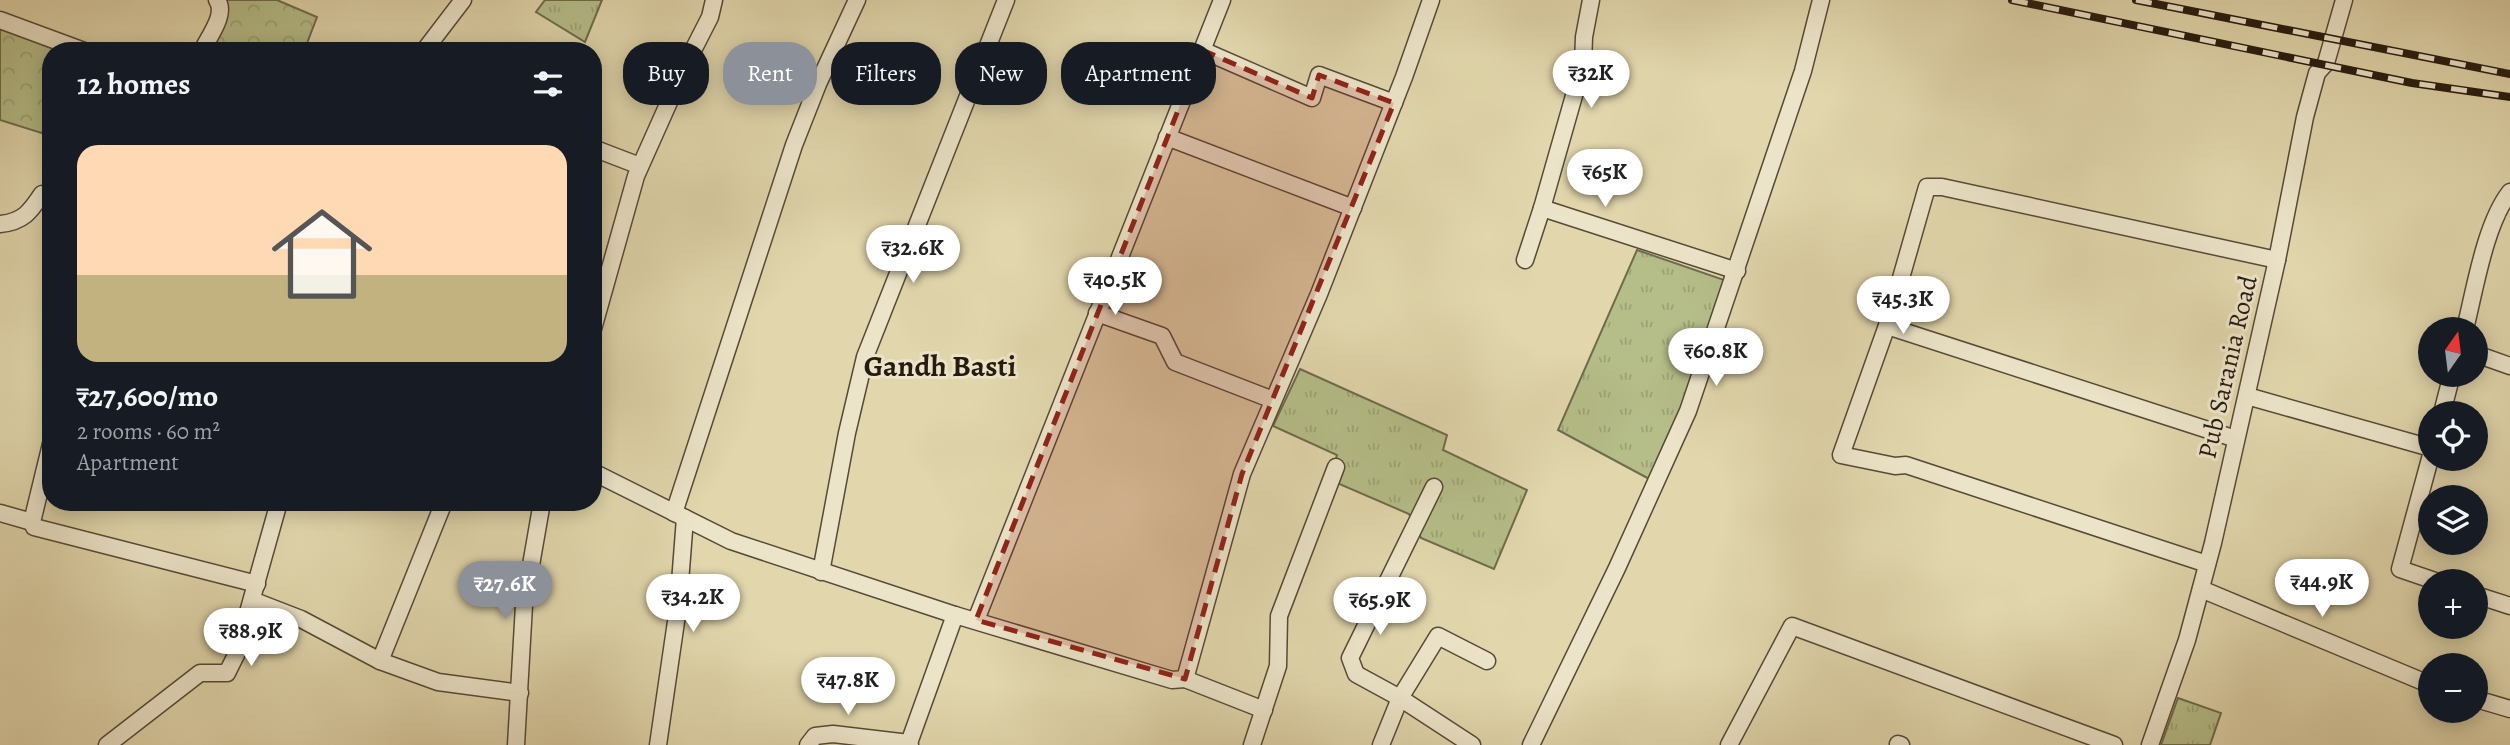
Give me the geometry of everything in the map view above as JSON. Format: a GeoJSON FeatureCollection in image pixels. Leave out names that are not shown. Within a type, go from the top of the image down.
{"type":"FeatureCollection","features":[{"type":"Feature","properties":{"kind":"street"},"geometry":{"type":"LineString","coordinates":[[206,42],[221,12],[217,0]]}},
{"type":"Feature","properties":{"kind":"street"},"geometry":{"type":"LineString","coordinates":[[432,42],[463,0]]}},
{"type":"Feature","properties":{"kind":"street"},"geometry":{"type":"LineString","coordinates":[[602,298],[640,166],[710,18],[713,0]]}},
{"type":"Feature","properties":{"kind":"street"},"geometry":{"type":"LineString","coordinates":[[658,745],[678,608],[679,515],[794,145],[818,84],[857,0]]}},
{"type":"Feature","properties":{"kind":"street"},"geometry":{"type":"LineString","coordinates":[[821,572],[847,433],[866,357],[1006,0]]}},
{"type":"Feature","properties":{"kind":"street"},"geometry":{"type":"LineString","coordinates":[[1205,42],[1222,0]]}},
{"type":"Feature","properties":{"kind":"street"},"geometry":{"type":"LineString","coordinates":[[1185,679],[1242,474],[1353,208],[1431,0]]}},
{"type":"Feature","properties":{"kind":"street"},"geometry":{"type":"LineString","coordinates":[[1525,260],[1583,64],[1584,37],[1591,0]]}},
{"type":"Feature","properties":{"kind":"street"},"geometry":{"type":"LineString","coordinates":[[1531,745],[1617,568],[1688,411],[1803,71],[1821,0]]}},
{"type":"Feature","properties":{"kind":"street","name":"Pub Sarania Road"},"geometry":{"type":"LineString","coordinates":[[2150,745],[2187,640],[2201,589],[2277,260],[2305,117],[2317,73],[2326,63],[2344,0]]}},
{"type":"Feature","properties":{"kind":"street"},"geometry":{"type":"LineString","coordinates":[[0,20],[60,42]]}},
{"type":"Feature","properties":{"kind":"street"},"geometry":{"type":"LineString","coordinates":[[1216,56],[1312,98],[1319,75],[1394,103]]}},
{"type":"Feature","properties":{"kind":"street"},"geometry":{"type":"LineString","coordinates":[[976,620],[1180,105]]}},
{"type":"Feature","properties":{"kind":"street"},"geometry":{"type":"LineString","coordinates":[[1167,136],[1353,208]]}},
{"type":"Feature","properties":{"kind":"street"},"geometry":{"type":"LineString","coordinates":[[602,151],[640,166]]}},
{"type":"Feature","properties":{"kind":"street"},"geometry":{"type":"LineString","coordinates":[[2207,564],[1906,465],[1895,466],[1841,455],[1887,326],[1927,187],[1942,187],[2277,260]]}},
{"type":"Feature","properties":{"kind":"street"},"geometry":{"type":"LineString","coordinates":[[2468,317],[2493,223],[2500,205],[2510,192]]}},
{"type":"Feature","properties":{"kind":"street"},"geometry":{"type":"LineString","coordinates":[[0,225],[18,222],[42,194]]}},
{"type":"Feature","properties":{"kind":"street"},"geometry":{"type":"LineString","coordinates":[[1542,208],[1737,271]]}},
{"type":"Feature","properties":{"kind":"street"},"geometry":{"type":"LineString","coordinates":[[1097,313],[1162,336],[1175,362],[1273,400]]}},
{"type":"Feature","properties":{"kind":"street"},"geometry":{"type":"LineString","coordinates":[[1887,326],[2236,439]]}},
{"type":"Feature","properties":{"kind":"street"},"geometry":{"type":"LineString","coordinates":[[2488,358],[2510,366]]}},
{"type":"Feature","properties":{"kind":"street"},"geometry":{"type":"LineString","coordinates":[[2247,396],[2418,444]]}},
{"type":"Feature","properties":{"kind":"street"},"geometry":{"type":"LineString","coordinates":[[1252,745],[1278,666],[1279,616],[1336,467]]}},
{"type":"Feature","properties":{"kind":"street"},"geometry":{"type":"LineString","coordinates":[[2418,575],[2400,569],[2427,471]]}},
{"type":"Feature","properties":{"kind":"street"},"geometry":{"type":"LineString","coordinates":[[602,476],[731,541],[955,615],[1172,680],[1185,679],[1264,710]]}},
{"type":"Feature","properties":{"kind":"street"},"geometry":{"type":"LineString","coordinates":[[42,481],[32,522],[34,527],[254,592],[380,661],[438,682],[520,693]]}},
{"type":"Feature","properties":{"kind":"street"},"geometry":{"type":"LineString","coordinates":[[1434,487],[1350,659],[1356,674],[1400,698],[1472,745]]}},
{"type":"Feature","properties":{"kind":"street"},"geometry":{"type":"LineString","coordinates":[[107,745],[200,673],[227,673],[236,655],[276,511]]}},
{"type":"Feature","properties":{"kind":"street"},"geometry":{"type":"LineString","coordinates":[[380,661],[440,511]]}},
{"type":"Feature","properties":{"kind":"street"},"geometry":{"type":"LineString","coordinates":[[516,745],[524,605],[540,511]]}},
{"type":"Feature","properties":{"kind":"street"},"geometry":{"type":"LineString","coordinates":[[0,513],[32,522]]}},
{"type":"Feature","properties":{"kind":"street"},"geometry":{"type":"LineString","coordinates":[[2201,589],[2418,680]]}},
{"type":"Feature","properties":{"kind":"street"},"geometry":{"type":"LineString","coordinates":[[2488,599],[2510,606]]}},
{"type":"Feature","properties":{"kind":"street"},"geometry":{"type":"LineString","coordinates":[[808,745],[815,736],[833,734],[909,744],[955,615]]}},
{"type":"Feature","properties":{"kind":"street"},"geometry":{"type":"LineString","coordinates":[[1729,745],[1792,626],[2114,745]]}},
{"type":"Feature","properties":{"kind":"street"},"geometry":{"type":"LineString","coordinates":[[1381,745],[1400,698],[1438,636],[1488,661]]}},
{"type":"Feature","properties":{"kind":"street"},"geometry":{"type":"LineString","coordinates":[[2488,703],[2510,709]]}},
{"type":"Feature","properties":{"kind":"highlighted area"},"geometry":{"type":"Polygon","coordinates":[[[1202,50],[1312,98],[1319,75],[1394,103],[1242,474],[1185,679],[976,620],[1202,50]]]}},
{"type":"Feature","properties":{"kind":"green space"},"geometry":{"type":"Polygon","coordinates":[[[223,0],[277,0],[317,17],[307,42],[207,42],[223,0]]]}},
{"type":"Feature","properties":{"kind":"green space"},"geometry":{"type":"Polygon","coordinates":[[[545,0],[602,0],[585,42],[536,12],[545,0]]]}},
{"type":"Feature","properties":{"kind":"green space"},"geometry":{"type":"Polygon","coordinates":[[[0,18],[60,42],[42,42],[42,133],[0,120],[0,18]]]}},
{"type":"Feature","properties":{"kind":"green space"},"geometry":{"type":"Polygon","coordinates":[[[1637,250],[1730,282],[1653,481],[1558,430],[1637,250]]]}},
{"type":"Feature","properties":{"kind":"green space"},"geometry":{"type":"Polygon","coordinates":[[[1300,369],[1447,435],[1443,450],[1527,490],[1494,569],[1421,538],[1409,514],[1330,480],[1337,455],[1273,426],[1300,369]]]}},
{"type":"Feature","properties":{"kind":"green space"},"geometry":{"type":"Polygon","coordinates":[[[2178,698],[2221,713],[2210,745],[2161,745],[2178,698]]]}},
{"type":"Feature","properties":{"kind":"railway"},"geometry":{"type":"LineString","coordinates":[[2012,0],[2412,83],[2510,97]]}},
{"type":"Feature","properties":{"kind":"railway"},"geometry":{"type":"LineString","coordinates":[[2136,0],[2510,74]]}},
{"type":"Feature","properties":{"kind":"district","name":"Gandh Basti"},"geometry":{"type":"Point","coordinates":[940,366]}}]}
